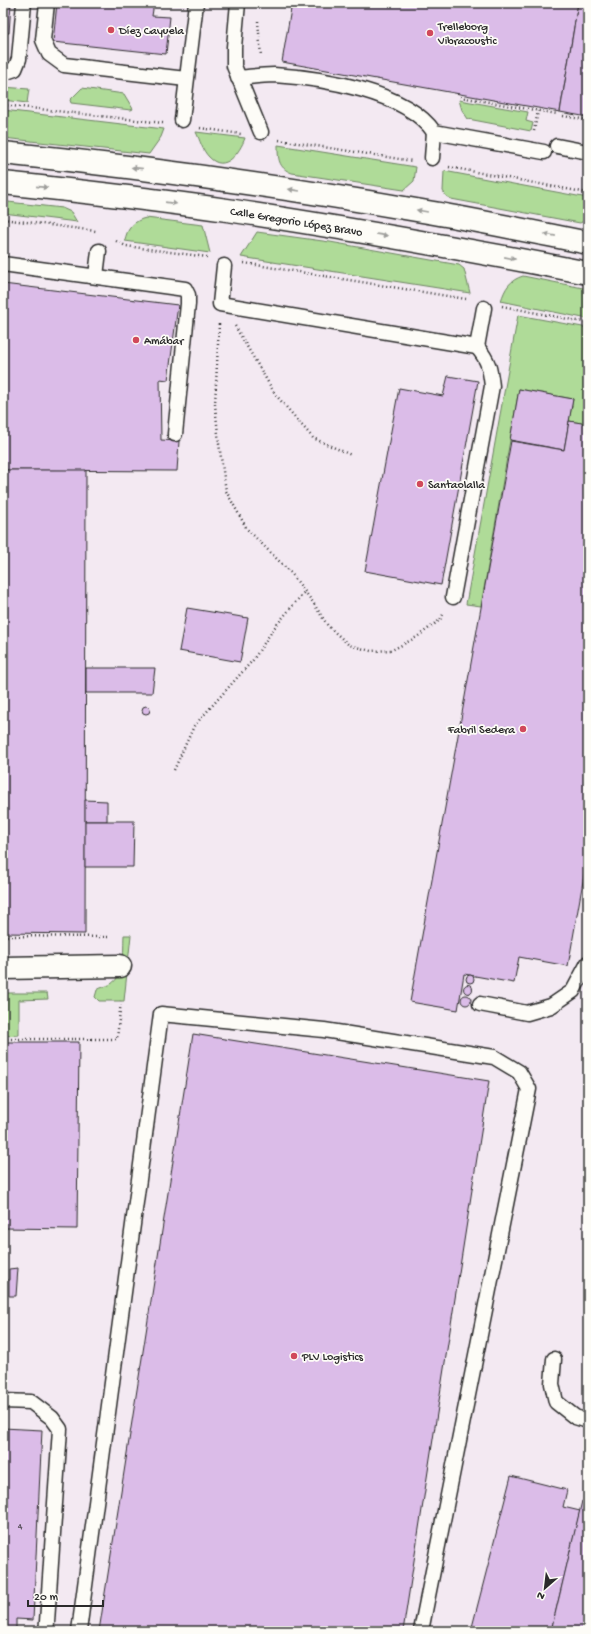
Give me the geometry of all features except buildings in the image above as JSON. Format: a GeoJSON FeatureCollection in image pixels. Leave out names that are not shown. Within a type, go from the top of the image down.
{"type":"FeatureCollection","features":[{"type":"Feature","properties":{"kind":"main road"},"geometry":{"type":"LineString","coordinates":[[3,153],[175,172],[254,183],[423,211],[588,243]]}},
{"type":"Feature","properties":{"kind":"main road","name":"Calle Gregorio López Bravo"},"geometry":{"type":"LineString","coordinates":[[3,183],[106,194],[233,211],[413,240],[588,273]]}},
{"type":"Feature","properties":{"kind":"main road"},"geometry":{"type":"LineString","coordinates":[[3,968],[120,966]]}},
{"type":"Feature","properties":{"kind":"lane"},"geometry":{"type":"LineString","coordinates":[[3,73],[15,69],[19,59],[24,3]]}},
{"type":"Feature","properties":{"kind":"lane"},"geometry":{"type":"LineString","coordinates":[[47,3],[43,40],[49,54],[64,65],[186,79]]}},
{"type":"Feature","properties":{"kind":"lane"},"geometry":{"type":"LineString","coordinates":[[182,120],[196,3]]}},
{"type":"Feature","properties":{"kind":"lane"},"geometry":{"type":"LineString","coordinates":[[238,3],[234,46],[234,66],[261,132]]}},
{"type":"Feature","properties":{"kind":"lane"},"geometry":{"type":"LineString","coordinates":[[238,78],[274,75],[355,87],[387,97],[429,124],[434,132],[432,158]]}},
{"type":"Feature","properties":{"kind":"lane"},"geometry":{"type":"LineString","coordinates":[[434,132],[544,152]]}},
{"type":"Feature","properties":{"kind":"lane"},"geometry":{"type":"LineString","coordinates":[[557,146],[588,152]]}},
{"type":"Feature","properties":{"kind":"lane"},"geometry":{"type":"LineString","coordinates":[[96,276],[99,251]]}},
{"type":"Feature","properties":{"kind":"lane"},"geometry":{"type":"LineString","coordinates":[[3,264],[185,289],[188,295],[188,304],[175,434]]}},
{"type":"Feature","properties":{"kind":"lane"},"geometry":{"type":"LineString","coordinates":[[224,266],[220,304],[477,347],[486,357],[492,386],[453,597]]}},
{"type":"Feature","properties":{"kind":"lane"},"geometry":{"type":"LineString","coordinates":[[477,347],[484,308]]}},
{"type":"Feature","properties":{"kind":"lane"},"geometry":{"type":"LineString","coordinates":[[480,1004],[527,1013],[551,1006],[573,991],[588,964]]}},
{"type":"Feature","properties":{"kind":"lane"},"geometry":{"type":"LineString","coordinates":[[79,1631],[161,1014],[324,1030],[494,1057],[519,1072],[529,1089],[421,1631]]}},
{"type":"Feature","properties":{"kind":"lane"},"geometry":{"type":"LineString","coordinates":[[554,1359],[552,1384],[556,1402],[575,1417],[588,1421]]}},
{"type":"Feature","properties":{"kind":"lane"},"geometry":{"type":"LineString","coordinates":[[3,1401],[31,1402],[52,1418],[60,1429],[46,1631]]}},
{"type":"Feature","properties":{"kind":"path"},"geometry":{"type":"LineString","coordinates":[[460,97],[557,114]]}},
{"type":"Feature","properties":{"kind":"path"},"geometry":{"type":"LineString","coordinates":[[3,105],[166,123]]}},
{"type":"Feature","properties":{"kind":"path"},"geometry":{"type":"LineString","coordinates":[[534,132],[538,111]]}},
{"type":"Feature","properties":{"kind":"path"},"geometry":{"type":"LineString","coordinates":[[563,116],[588,120]]}},
{"type":"Feature","properties":{"kind":"path"},"geometry":{"type":"LineString","coordinates":[[196,127],[246,135]]}},
{"type":"Feature","properties":{"kind":"path"},"geometry":{"type":"LineString","coordinates":[[276,140],[415,162]]}},
{"type":"Feature","properties":{"kind":"path"},"geometry":{"type":"LineString","coordinates":[[446,167],[588,194]]}},
{"type":"Feature","properties":{"kind":"path"},"geometry":{"type":"LineString","coordinates":[[3,219],[102,232]]}},
{"type":"Feature","properties":{"kind":"path"},"geometry":{"type":"LineString","coordinates":[[114,239],[126,246],[210,258]]}},
{"type":"Feature","properties":{"kind":"path"},"geometry":{"type":"LineString","coordinates":[[240,263],[470,300]]}},
{"type":"Feature","properties":{"kind":"path"},"geometry":{"type":"LineString","coordinates":[[220,304],[279,400],[313,438],[351,455]]}},
{"type":"Feature","properties":{"kind":"path"},"geometry":{"type":"LineString","coordinates":[[220,304],[215,404],[219,444],[226,491],[247,529],[291,573],[328,626],[349,645],[371,651],[392,650],[417,637],[440,620],[453,597]]}},
{"type":"Feature","properties":{"kind":"path"},"geometry":{"type":"LineString","coordinates":[[500,306],[588,323]]}},
{"type":"Feature","properties":{"kind":"path"},"geometry":{"type":"LineString","coordinates":[[174,770],[194,726],[253,660],[274,628],[305,591]]}},
{"type":"Feature","properties":{"kind":"path"},"geometry":{"type":"LineString","coordinates":[[3,936],[108,937]]}},
{"type":"Feature","properties":{"kind":"path"},"geometry":{"type":"LineString","coordinates":[[3,1039],[118,1039],[121,1001]]}},
{"type":"Feature","properties":{"kind":"shaded area"},"geometry":{"type":"Polygon","coordinates":[[[3,3],[588,3],[588,1631],[3,1631],[3,3]]]}},
{"type":"Feature","properties":{"kind":"green space"},"geometry":{"type":"Polygon","coordinates":[[[3,87],[29,89],[27,103],[3,100],[3,87]]]}},
{"type":"Feature","properties":{"kind":"green space"},"geometry":{"type":"Polygon","coordinates":[[[82,88],[124,94],[133,109],[71,103],[70,100],[82,88]]]}},
{"type":"Feature","properties":{"kind":"green space"},"geometry":{"type":"Polygon","coordinates":[[[459,100],[528,112],[526,121],[533,123],[531,131],[468,119],[462,110],[459,100]]]}},
{"type":"Feature","properties":{"kind":"green space"},"geometry":{"type":"Polygon","coordinates":[[[3,110],[164,129],[161,137],[149,154],[3,138],[3,110]]]}},
{"type":"Feature","properties":{"kind":"green space"},"geometry":{"type":"Polygon","coordinates":[[[196,132],[245,138],[236,155],[226,162],[221,163],[215,162],[209,157],[196,132]]]}},
{"type":"Feature","properties":{"kind":"green space"},"geometry":{"type":"Polygon","coordinates":[[[278,145],[416,167],[414,181],[404,190],[292,173],[287,171],[281,165],[278,145]]]}},
{"type":"Feature","properties":{"kind":"green space"},"geometry":{"type":"Polygon","coordinates":[[[444,171],[588,198],[588,219],[580,223],[451,199],[446,196],[443,191],[444,171]]]}},
{"type":"Feature","properties":{"kind":"green space"},"geometry":{"type":"Polygon","coordinates":[[[8,202],[62,208],[71,212],[77,222],[3,213],[3,203],[8,202]]]}},
{"type":"Feature","properties":{"kind":"green space"},"geometry":{"type":"Polygon","coordinates":[[[146,218],[203,225],[210,253],[125,241],[129,229],[138,221],[146,218]]]}},
{"type":"Feature","properties":{"kind":"green space"},"geometry":{"type":"Polygon","coordinates":[[[257,232],[330,242],[459,265],[464,269],[470,293],[241,257],[257,232]]]}},
{"type":"Feature","properties":{"kind":"green space"},"geometry":{"type":"Polygon","coordinates":[[[523,276],[588,289],[588,319],[501,301],[504,292],[511,282],[523,276]]]}},
{"type":"Feature","properties":{"kind":"green space"},"geometry":{"type":"Polygon","coordinates":[[[518,315],[588,328],[588,424],[569,421],[573,399],[519,389],[481,606],[466,604],[518,315]]]}},
{"type":"Feature","properties":{"kind":"green space"},"geometry":{"type":"Polygon","coordinates":[[[124,935],[131,935],[124,1001],[99,1001],[95,997],[97,990],[111,984],[116,980],[119,974],[123,962],[124,935]]]}},
{"type":"Feature","properties":{"kind":"green space"},"geometry":{"type":"Polygon","coordinates":[[[3,993],[47,993],[48,999],[19,1000],[19,1035],[4,1036],[3,993]]]}},
{"type":"Feature","properties":{"kind":"place","name":"Díez Cayuela"},"geometry":{"type":"Point","coordinates":[111,30]}},
{"type":"Feature","properties":{"kind":"place","name":"Trelleborg Vibracoustic"},"geometry":{"type":"Point","coordinates":[430,33]}},
{"type":"Feature","properties":{"kind":"place","name":"Amábar"},"geometry":{"type":"Point","coordinates":[136,340]}},
{"type":"Feature","properties":{"kind":"place","name":"Santaolalla"},"geometry":{"type":"Point","coordinates":[420,484]}},
{"type":"Feature","properties":{"kind":"place","name":"Fabril Sedera"},"geometry":{"type":"Point","coordinates":[523,729]}},
{"type":"Feature","properties":{"kind":"place","name":"PLV Logistics"},"geometry":{"type":"Point","coordinates":[294,1356]}}]}
